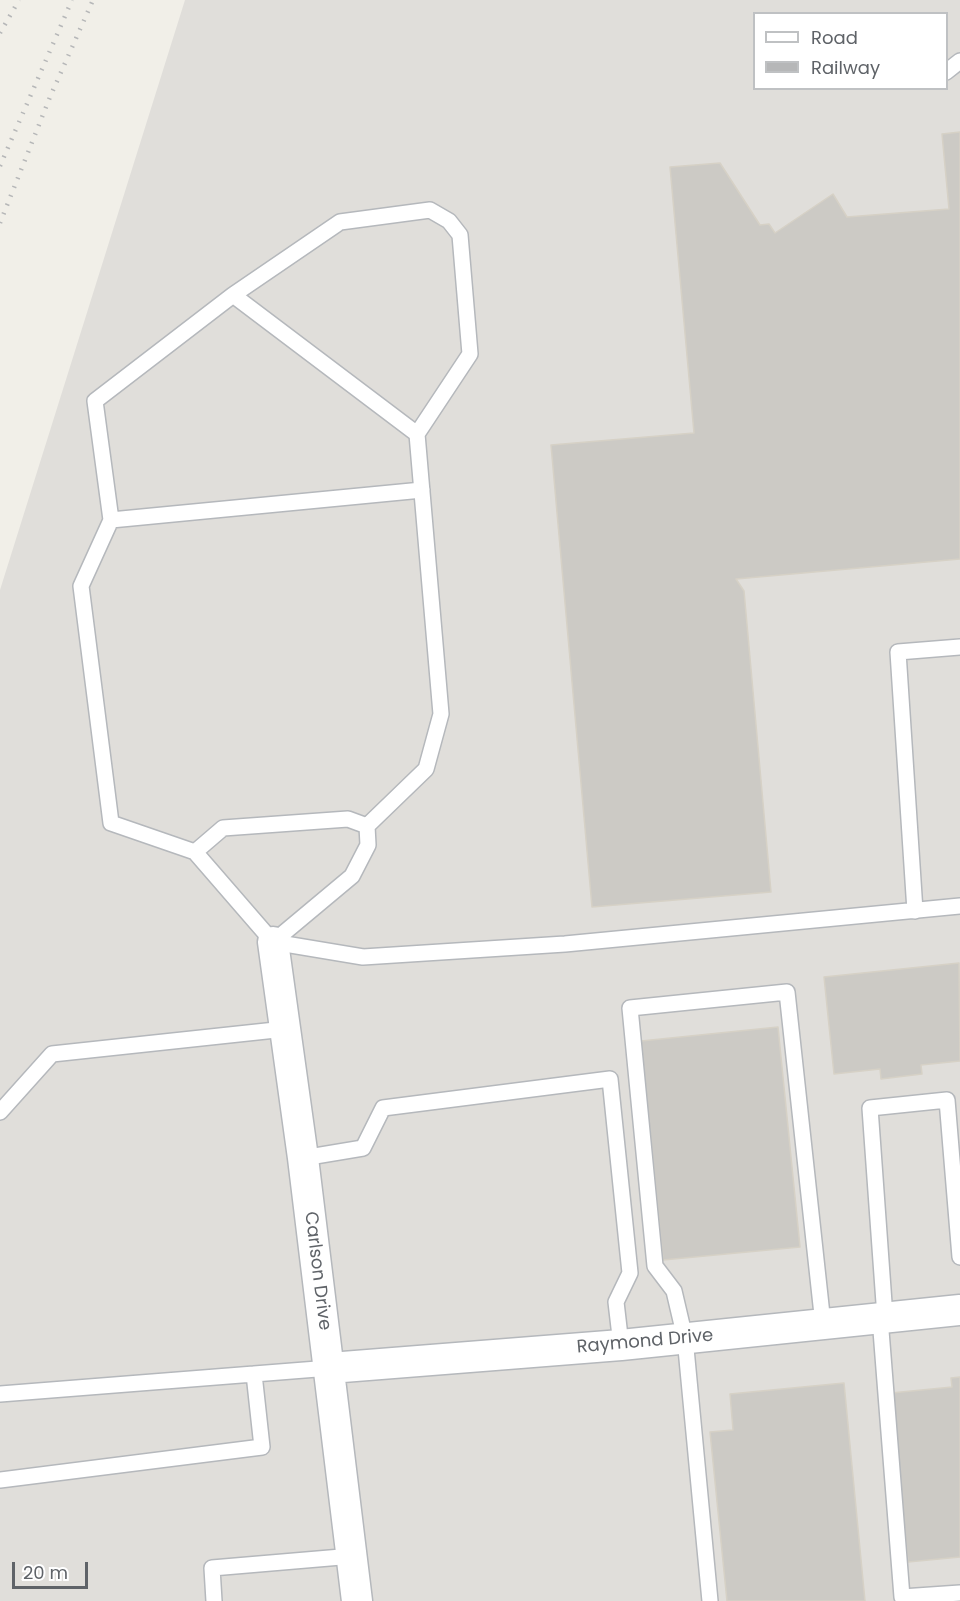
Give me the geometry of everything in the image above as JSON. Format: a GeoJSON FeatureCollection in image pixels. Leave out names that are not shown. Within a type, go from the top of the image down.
{"type":"FeatureCollection","features":[{"type":"Feature","properties":{"kind":"street","name":"Carlson Drive"},"geometry":{"type":"LineString","coordinates":[[273,942],[330,1368],[357,1601]]}},
{"type":"Feature","properties":{"kind":"street","name":"Raymond Drive"},"geometry":{"type":"LineString","coordinates":[[330,1368],[621,1345],[960,1310]]}},
{"type":"Feature","properties":{"kind":"lane"},"geometry":{"type":"LineString","coordinates":[[273,942],[352,876],[368,845],[367,826],[426,769],[441,714],[417,434],[470,354],[460,235],[448,221],[430,210],[340,222],[233,295],[95,400],[111,520],[81,586],[111,823],[195,852],[273,942],[363,957],[565,944],[960,906]]}},
{"type":"Feature","properties":{"kind":"lane"},"geometry":{"type":"LineString","coordinates":[[233,295],[417,434]]}},
{"type":"Feature","properties":{"kind":"lane"},"geometry":{"type":"LineString","coordinates":[[111,520],[422,490]]}},
{"type":"Feature","properties":{"kind":"lane"},"geometry":{"type":"LineString","coordinates":[[915,910],[898,652],[960,647]]}},
{"type":"Feature","properties":{"kind":"lane"},"geometry":{"type":"LineString","coordinates":[[195,852],[223,828],[348,819],[367,826]]}},
{"type":"Feature","properties":{"kind":"lane"},"geometry":{"type":"LineString","coordinates":[[710,1601],[684,1338],[674,1291],[655,1266],[630,1008],[787,992],[823,1324]]}},
{"type":"Feature","properties":{"kind":"lane"},"geometry":{"type":"LineString","coordinates":[[0,1112],[52,1054],[285,1029]]}},
{"type":"Feature","properties":{"kind":"lane"},"geometry":{"type":"LineString","coordinates":[[303,1158],[363,1148],[383,1108],[610,1080],[630,1273],[616,1302],[621,1345]]}},
{"type":"Feature","properties":{"kind":"lane"},"geometry":{"type":"LineString","coordinates":[[960,1257],[947,1100],[870,1108],[902,1597],[960,1593]]}},
{"type":"Feature","properties":{"kind":"lane"},"geometry":{"type":"LineString","coordinates":[[0,1394],[330,1368]]}},
{"type":"Feature","properties":{"kind":"lane"},"geometry":{"type":"LineString","coordinates":[[0,1480],[262,1447],[254,1374]]}},
{"type":"Feature","properties":{"kind":"lane"},"geometry":{"type":"LineString","coordinates":[[214,1601],[212,1568],[352,1556]]}},
{"type":"Feature","properties":{"kind":"shaded area"},"geometry":{"type":"Polygon","coordinates":[[[185,0],[960,0],[960,1601],[0,1601],[0,590],[185,0]]]}},
{"type":"Feature","properties":{"kind":"building"},"geometry":{"type":"Polygon","coordinates":[[[960,132],[960,559],[736,579],[744,591],[771,892],[592,907],[551,445],[694,433],[670,167],[720,163],[760,225],[769,224],[775,233],[833,194],[847,217],[949,209],[942,134],[960,132]]]}},
{"type":"Feature","properties":{"kind":"building"},"geometry":{"type":"Polygon","coordinates":[[[959,963],[960,1061],[921,1065],[922,1074],[881,1079],[880,1069],[834,1074],[824,977],[959,963]]]}},
{"type":"Feature","properties":{"kind":"building"},"geometry":{"type":"Polygon","coordinates":[[[778,1027],[800,1247],[663,1260],[641,1041],[778,1027]]]}},
{"type":"Feature","properties":{"kind":"building"},"geometry":{"type":"Polygon","coordinates":[[[960,1377],[960,1557],[908,1562],[891,1393],[952,1387],[951,1378],[960,1377]]]}},
{"type":"Feature","properties":{"kind":"building"},"geometry":{"type":"Polygon","coordinates":[[[844,1383],[865,1601],[727,1601],[710,1432],[733,1430],[730,1394],[844,1383]]]}},
{"type":"Feature","properties":{"kind":"railway"},"geometry":{"type":"LineString","coordinates":[[0,33],[19,0]]}},
{"type":"Feature","properties":{"kind":"railway"},"geometry":{"type":"LineString","coordinates":[[0,166],[72,0]]}},
{"type":"Feature","properties":{"kind":"railway"},"geometry":{"type":"LineString","coordinates":[[0,223],[50,97],[93,0]]}}]}
